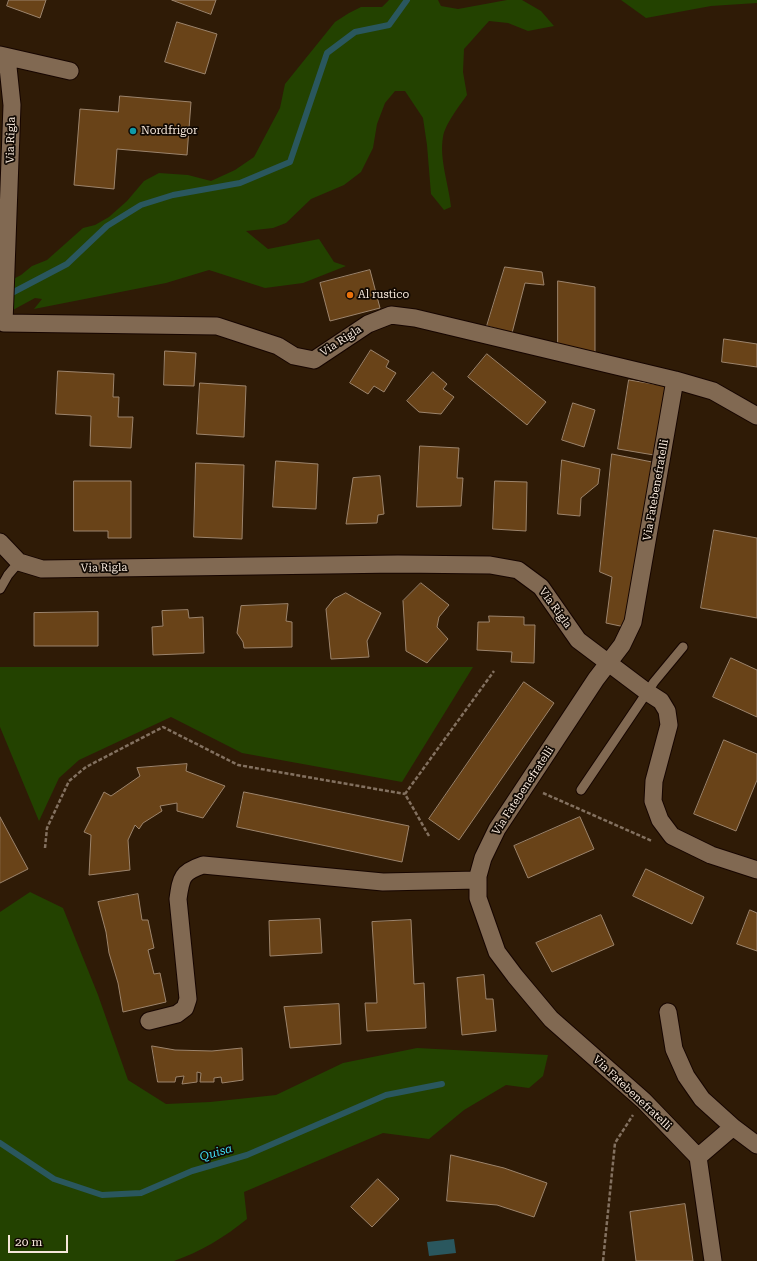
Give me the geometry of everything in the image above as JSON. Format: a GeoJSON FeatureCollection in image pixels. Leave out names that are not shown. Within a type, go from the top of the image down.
{"type":"FeatureCollection","features":[{"type":"Feature","properties":{"kind":"street"},"geometry":{"type":"LineString","coordinates":[[0,56],[70,71]]}},
{"type":"Feature","properties":{"kind":"street","name":"Via Rigla"},"geometry":{"type":"LineString","coordinates":[[0,56],[8,67],[12,105],[6,286],[3,320],[217,326],[278,346],[294,356],[314,360],[368,324],[391,315],[415,318],[675,380]]}},
{"type":"Feature","properties":{"kind":"street"},"geometry":{"type":"LineString","coordinates":[[675,380],[713,391],[757,416]]}},
{"type":"Feature","properties":{"kind":"street","name":"Via Fatebenefratelli"},"geometry":{"type":"LineString","coordinates":[[675,380],[633,622],[622,645],[596,679],[497,829],[483,858],[478,876],[478,898],[497,952],[551,1019],[644,1101],[698,1157]]}},
{"type":"Feature","properties":{"kind":"street","name":"Via Rigla"},"geometry":{"type":"LineString","coordinates":[[0,542],[19,562],[42,569],[390,564],[490,565],[518,570],[542,587],[578,640],[661,701],[667,711],[669,725],[654,781],[653,801],[660,820],[672,836],[711,855],[757,870]]}},
{"type":"Feature","properties":{"kind":"street"},"geometry":{"type":"LineString","coordinates":[[149,1021],[177,1014],[185,1008],[188,999],[178,899],[180,882],[184,875],[191,869],[204,865],[383,882],[478,880]]}},
{"type":"Feature","properties":{"kind":"street"},"geometry":{"type":"LineString","coordinates":[[668,1012],[674,1049],[686,1076],[702,1099],[733,1127],[757,1145]]}},
{"type":"Feature","properties":{"kind":"street"},"geometry":{"type":"LineString","coordinates":[[713,1261],[698,1157],[733,1127]]}},
{"type":"Feature","properties":{"kind":"lane"},"geometry":{"type":"LineString","coordinates":[[0,589],[8,575],[19,562]]}},
{"type":"Feature","properties":{"kind":"lane"},"geometry":{"type":"LineString","coordinates":[[581,790],[647,692],[683,647]]}},
{"type":"Feature","properties":{"kind":"path"},"geometry":{"type":"LineString","coordinates":[[405,794],[494,671]]}},
{"type":"Feature","properties":{"kind":"path"},"geometry":{"type":"LineString","coordinates":[[44,848],[47,828],[69,781],[86,767],[163,727],[238,765],[405,794]]}},
{"type":"Feature","properties":{"kind":"path"},"geometry":{"type":"LineString","coordinates":[[540,791],[653,842]]}},
{"type":"Feature","properties":{"kind":"path"},"geometry":{"type":"LineString","coordinates":[[405,794],[429,836]]}},
{"type":"Feature","properties":{"kind":"path"},"geometry":{"type":"LineString","coordinates":[[603,1261],[615,1143],[644,1101]]}},
{"type":"Feature","properties":{"kind":"green space"},"geometry":{"type":"Polygon","coordinates":[[[389,0],[438,0],[441,6],[458,9],[507,0],[522,0],[541,11],[554,26],[528,31],[508,23],[489,21],[464,49],[463,72],[467,95],[453,115],[444,132],[442,145],[443,163],[451,207],[444,210],[431,194],[423,118],[405,91],[395,91],[385,103],[377,124],[373,148],[361,172],[344,185],[311,199],[286,223],[273,228],[246,231],[268,249],[319,239],[334,262],[346,266],[303,283],[265,288],[209,270],[166,283],[34,309],[42,299],[35,298],[0,317],[0,286],[21,275],[32,266],[47,260],[83,228],[95,225],[109,217],[127,201],[144,181],[159,173],[188,175],[211,181],[235,170],[254,157],[280,108],[285,84],[335,22],[361,7],[382,7],[389,0]]]}},
{"type":"Feature","properties":{"kind":"green space"},"geometry":{"type":"Polygon","coordinates":[[[621,0],[757,0],[757,3],[711,6],[646,18],[621,0]]]}},
{"type":"Feature","properties":{"kind":"green space"},"geometry":{"type":"Polygon","coordinates":[[[0,667],[473,667],[402,782],[242,753],[171,717],[79,760],[59,778],[39,821],[0,727],[0,667]]]}},
{"type":"Feature","properties":{"kind":"green space"},"geometry":{"type":"Polygon","coordinates":[[[30,892],[63,908],[98,995],[128,1080],[166,1104],[210,1102],[276,1095],[343,1063],[417,1048],[548,1055],[543,1076],[529,1088],[506,1085],[464,1110],[429,1139],[383,1133],[244,1192],[247,1219],[212,1243],[174,1261],[0,1261],[0,912],[30,892]]]}},
{"type":"Feature","properties":{"kind":"water"},"geometry":{"type":"Polygon","coordinates":[[[454,1239],[456,1253],[429,1256],[427,1242],[454,1239]]]}},
{"type":"Feature","properties":{"kind":"building"},"geometry":{"type":"Polygon","coordinates":[[[9,0],[46,0],[40,18],[7,6],[9,0]]]}},
{"type":"Feature","properties":{"kind":"building"},"geometry":{"type":"Polygon","coordinates":[[[172,0],[216,0],[211,14],[172,0]]]}},
{"type":"Feature","properties":{"kind":"building"},"geometry":{"type":"Polygon","coordinates":[[[177,22],[217,34],[205,74],[165,62],[177,22]]]}},
{"type":"Feature","properties":{"kind":"building","name":"Nordfrigor"},"geometry":{"type":"Polygon","coordinates":[[[120,96],[191,102],[187,155],[117,149],[114,189],[74,185],[80,109],[118,112],[120,96]]]}},
{"type":"Feature","properties":{"kind":"building"},"geometry":{"type":"Polygon","coordinates":[[[505,267],[542,272],[544,285],[525,283],[512,333],[487,326],[505,267]]]}},
{"type":"Feature","properties":{"kind":"building","name":"Al rustico"},"geometry":{"type":"Polygon","coordinates":[[[370,270],[380,308],[330,321],[320,283],[370,270]]]}},
{"type":"Feature","properties":{"kind":"building"},"geometry":{"type":"Polygon","coordinates":[[[558,281],[595,287],[595,354],[558,344],[558,281]]]}},
{"type":"Feature","properties":{"kind":"building"},"geometry":{"type":"Polygon","coordinates":[[[724,339],[757,344],[757,367],[722,362],[724,339]]]}},
{"type":"Feature","properties":{"kind":"building"},"geometry":{"type":"Polygon","coordinates":[[[371,350],[389,361],[386,367],[396,373],[384,392],[374,386],[368,394],[350,383],[371,350]]]}},
{"type":"Feature","properties":{"kind":"building"},"geometry":{"type":"Polygon","coordinates":[[[165,351],[196,353],[194,386],[164,385],[165,351]]]}},
{"type":"Feature","properties":{"kind":"building"},"geometry":{"type":"Polygon","coordinates":[[[487,354],[546,402],[527,425],[468,377],[487,354]]]}},
{"type":"Feature","properties":{"kind":"building"},"geometry":{"type":"Polygon","coordinates":[[[58,371],[114,374],[113,397],[119,397],[118,417],[133,417],[131,448],[90,446],[91,416],[56,414],[58,371]]]}},
{"type":"Feature","properties":{"kind":"building"},"geometry":{"type":"Polygon","coordinates":[[[433,372],[447,384],[443,389],[454,397],[441,414],[419,412],[407,401],[433,372]]]}},
{"type":"Feature","properties":{"kind":"building"},"geometry":{"type":"Polygon","coordinates":[[[629,380],[666,386],[654,455],[618,449],[629,380]]]}},
{"type":"Feature","properties":{"kind":"building"},"geometry":{"type":"Polygon","coordinates":[[[200,383],[246,386],[244,437],[197,434],[200,383]]]}},
{"type":"Feature","properties":{"kind":"building"},"geometry":{"type":"Polygon","coordinates":[[[573,403],[595,410],[584,447],[562,440],[573,403]]]}},
{"type":"Feature","properties":{"kind":"building"},"geometry":{"type":"Polygon","coordinates":[[[420,446],[459,448],[457,478],[463,478],[461,506],[417,507],[420,446]]]}},
{"type":"Feature","properties":{"kind":"building"},"geometry":{"type":"Polygon","coordinates":[[[612,454],[652,462],[625,627],[606,623],[612,577],[600,572],[612,454]]]}},
{"type":"Feature","properties":{"kind":"building"},"geometry":{"type":"Polygon","coordinates":[[[562,460],[600,469],[598,484],[581,498],[580,516],[558,514],[562,460]]]}},
{"type":"Feature","properties":{"kind":"building"},"geometry":{"type":"Polygon","coordinates":[[[276,461],[318,464],[316,509],[273,507],[276,461]]]}},
{"type":"Feature","properties":{"kind":"building"},"geometry":{"type":"Polygon","coordinates":[[[196,463],[244,465],[242,539],[194,537],[196,463]]]}},
{"type":"Feature","properties":{"kind":"building"},"geometry":{"type":"Polygon","coordinates":[[[380,476],[384,514],[378,515],[377,523],[346,524],[353,478],[380,476]]]}},
{"type":"Feature","properties":{"kind":"building"},"geometry":{"type":"Polygon","coordinates":[[[74,481],[131,481],[131,538],[108,538],[108,531],[74,531],[74,481]]]}},
{"type":"Feature","properties":{"kind":"building"},"geometry":{"type":"Polygon","coordinates":[[[495,481],[527,482],[526,531],[493,529],[495,481]]]}},
{"type":"Feature","properties":{"kind":"building"},"geometry":{"type":"Polygon","coordinates":[[[714,530],[757,538],[757,618],[701,608],[714,530]]]}},
{"type":"Feature","properties":{"kind":"building"},"geometry":{"type":"Polygon","coordinates":[[[421,583],[449,605],[439,617],[437,627],[448,639],[427,663],[406,651],[403,601],[421,583]]]}},
{"type":"Feature","properties":{"kind":"building"},"geometry":{"type":"Polygon","coordinates":[[[346,593],[381,613],[367,641],[369,657],[331,659],[326,609],[334,599],[346,593]]]}},
{"type":"Feature","properties":{"kind":"building"},"geometry":{"type":"Polygon","coordinates":[[[288,604],[286,621],[292,622],[292,647],[244,648],[243,642],[237,633],[241,606],[288,604]]]}},
{"type":"Feature","properties":{"kind":"building"},"geometry":{"type":"Polygon","coordinates":[[[188,610],[189,618],[203,617],[204,653],[153,655],[152,627],[163,626],[162,611],[188,610]]]}},
{"type":"Feature","properties":{"kind":"building"},"geometry":{"type":"Polygon","coordinates":[[[98,612],[98,646],[34,646],[34,613],[98,612]]]}},
{"type":"Feature","properties":{"kind":"building"},"geometry":{"type":"Polygon","coordinates":[[[489,616],[524,617],[524,625],[535,625],[534,663],[511,662],[512,652],[477,650],[478,622],[489,622],[489,616]]]}},
{"type":"Feature","properties":{"kind":"building"},"geometry":{"type":"Polygon","coordinates":[[[731,658],[757,670],[757,717],[713,697],[731,658]]]}},
{"type":"Feature","properties":{"kind":"building"},"geometry":{"type":"Polygon","coordinates":[[[524,682],[554,703],[459,840],[429,819],[524,682]]]}},
{"type":"Feature","properties":{"kind":"building"},"geometry":{"type":"Polygon","coordinates":[[[724,740],[757,754],[757,780],[736,831],[694,814],[724,740]]]}},
{"type":"Feature","properties":{"kind":"building"},"geometry":{"type":"Polygon","coordinates":[[[187,764],[186,771],[225,786],[203,818],[177,811],[177,803],[160,806],[162,811],[143,823],[139,829],[135,825],[128,840],[130,870],[89,875],[91,835],[84,832],[104,792],[111,796],[140,776],[137,768],[187,764]]]}},
{"type":"Feature","properties":{"kind":"building"},"geometry":{"type":"Polygon","coordinates":[[[244,792],[409,826],[402,862],[237,827],[244,792]]]}},
{"type":"Feature","properties":{"kind":"building"},"geometry":{"type":"Polygon","coordinates":[[[0,817],[28,869],[0,883],[0,817]]]}},
{"type":"Feature","properties":{"kind":"building"},"geometry":{"type":"Polygon","coordinates":[[[580,817],[594,849],[528,878],[514,846],[580,817]]]}},
{"type":"Feature","properties":{"kind":"building"},"geometry":{"type":"Polygon","coordinates":[[[646,869],[704,897],[692,924],[633,896],[646,869]]]}},
{"type":"Feature","properties":{"kind":"building"},"geometry":{"type":"Polygon","coordinates":[[[138,894],[142,920],[148,920],[154,948],[148,950],[154,974],[160,973],[166,1002],[123,1012],[118,983],[109,953],[106,932],[98,902],[138,894]]]}},
{"type":"Feature","properties":{"kind":"building"},"geometry":{"type":"Polygon","coordinates":[[[750,910],[757,913],[757,951],[737,944],[750,910]]]}},
{"type":"Feature","properties":{"kind":"building"},"geometry":{"type":"Polygon","coordinates":[[[601,915],[614,945],[552,972],[536,943],[601,915]]]}},
{"type":"Feature","properties":{"kind":"building"},"geometry":{"type":"Polygon","coordinates":[[[320,919],[322,953],[270,956],[269,921],[320,919]]]}},
{"type":"Feature","properties":{"kind":"building"},"geometry":{"type":"Polygon","coordinates":[[[411,920],[414,984],[424,983],[426,1028],[367,1031],[365,1003],[377,1003],[372,922],[411,920]]]}},
{"type":"Feature","properties":{"kind":"building"},"geometry":{"type":"Polygon","coordinates":[[[484,975],[486,999],[493,999],[496,1031],[462,1035],[457,978],[484,975]]]}},
{"type":"Feature","properties":{"kind":"building"},"geometry":{"type":"Polygon","coordinates":[[[339,1004],[341,1044],[290,1048],[284,1007],[339,1004]]]}},
{"type":"Feature","properties":{"kind":"building"},"geometry":{"type":"Polygon","coordinates":[[[152,1046],[175,1050],[212,1051],[242,1048],[243,1080],[222,1083],[221,1077],[214,1078],[214,1082],[200,1082],[201,1073],[197,1072],[197,1082],[182,1084],[184,1076],[176,1077],[175,1082],[158,1082],[152,1046]]]}},
{"type":"Feature","properties":{"kind":"building"},"geometry":{"type":"Polygon","coordinates":[[[451,1155],[504,1168],[547,1183],[534,1217],[497,1205],[447,1201],[451,1155]]]}},
{"type":"Feature","properties":{"kind":"building"},"geometry":{"type":"Polygon","coordinates":[[[378,1179],[399,1199],[372,1227],[351,1207],[378,1179]]]}},
{"type":"Feature","properties":{"kind":"building"},"geometry":{"type":"Polygon","coordinates":[[[685,1204],[693,1261],[636,1261],[630,1212],[685,1204]]]}},
{"type":"Feature","properties":{"kind":"waterway"},"geometry":{"type":"LineString","coordinates":[[8,295],[67,264],[107,226],[141,205],[173,195],[240,183],[290,162],[327,53],[355,32],[389,25],[407,0]]}},
{"type":"Feature","properties":{"kind":"waterway","name":"Quisa"},"geometry":{"type":"LineString","coordinates":[[0,1143],[54,1179],[102,1195],[141,1193],[192,1171],[247,1155],[386,1095],[442,1084]]}},
{"type":"Feature","properties":{"kind":"place","name":"Nordfrigor"},"geometry":{"type":"Point","coordinates":[133,131]}},
{"type":"Feature","properties":{"kind":"place","name":"Al rustico"},"geometry":{"type":"Point","coordinates":[350,295]}}]}
